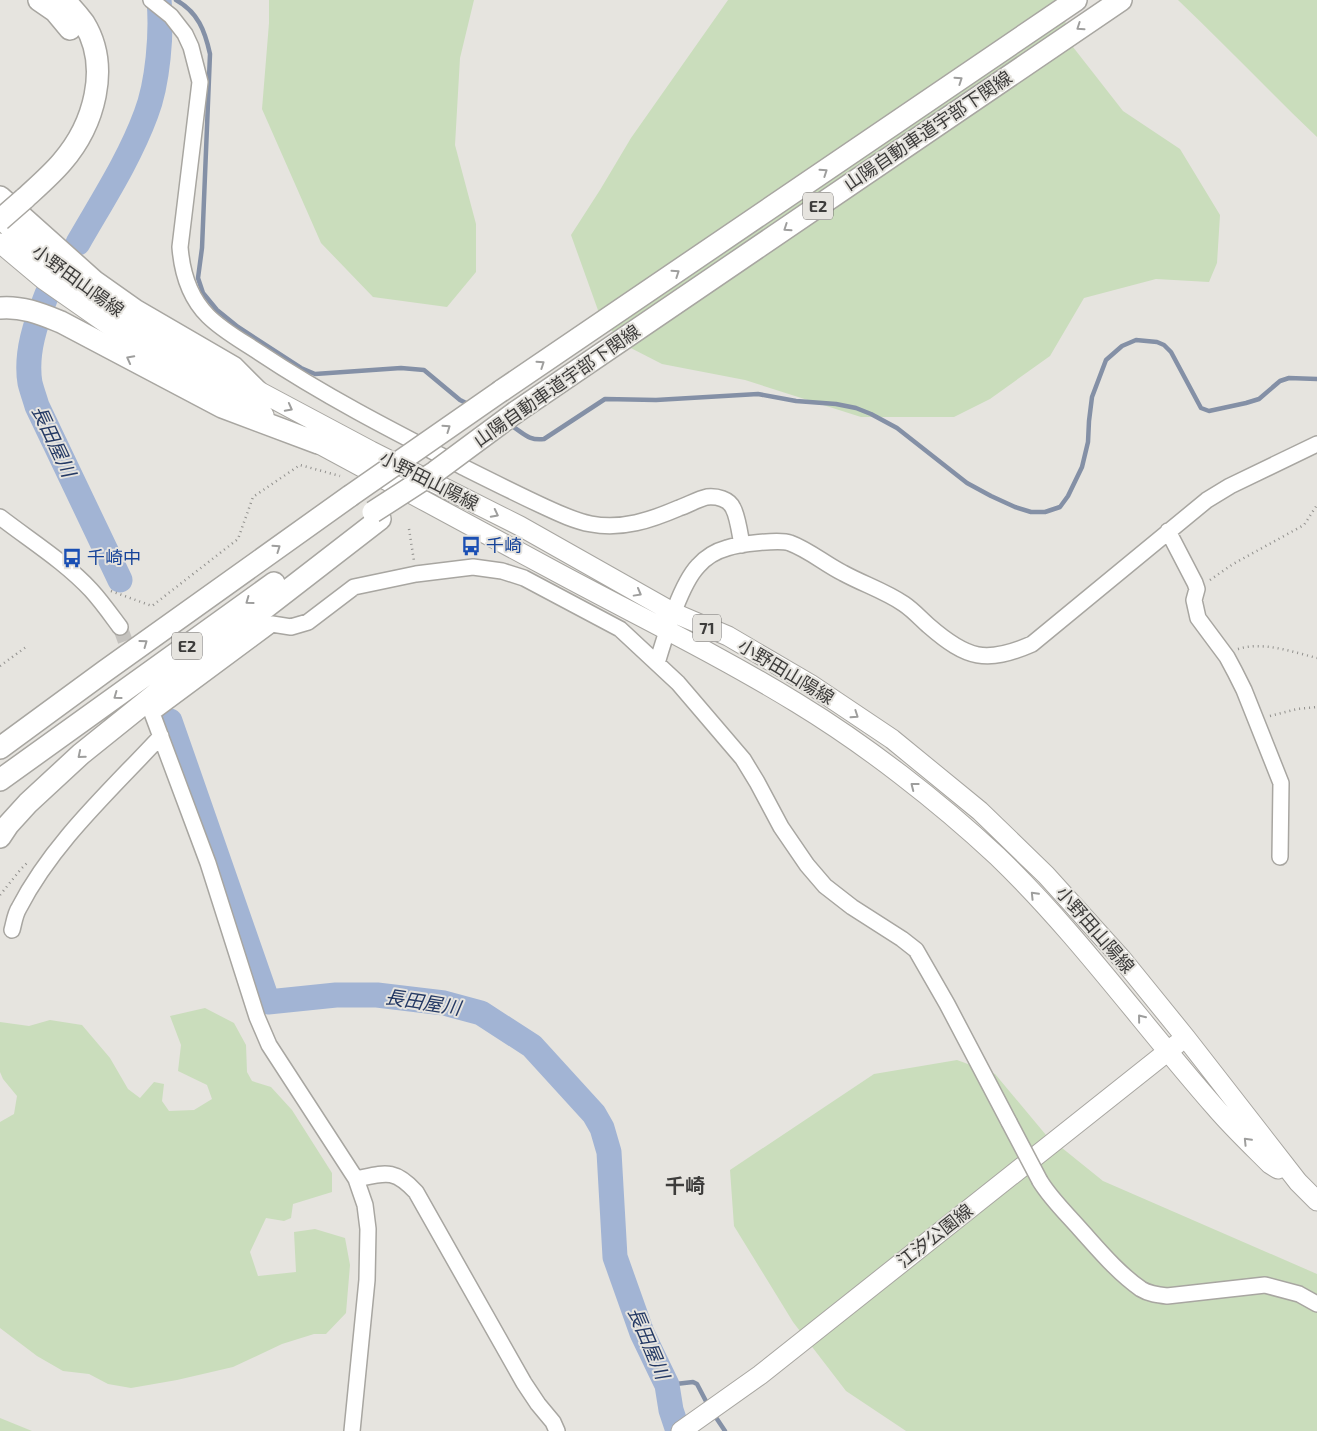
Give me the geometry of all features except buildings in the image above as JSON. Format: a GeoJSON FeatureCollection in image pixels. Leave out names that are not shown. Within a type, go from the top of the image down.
{"type":"FeatureCollection","features":[{"type":"Feature","properties":{"kind":"highway"},"geometry":{"type":"LineString","coordinates":[[0,219],[9,198],[61,140],[79,103],[83,82],[82,63],[78,45],[72,32],[55,11],[40,0]]}},
{"type":"Feature","properties":{"kind":"highway"},"geometry":{"type":"LineString","coordinates":[[9,198],[57,167],[73,148],[91,113],[98,78],[92,40],[84,24],[64,0]]}},
{"type":"Feature","properties":{"kind":"highway","name":"山陽自動車道宇部下関線"},"geometry":{"type":"LineString","coordinates":[[0,748],[350,496],[501,391],[1076,0]]}},
{"type":"Feature","properties":{"kind":"highway","name":"山陽自動車道宇部下関線"},"geometry":{"type":"LineString","coordinates":[[377,515],[516,412],[1120,0]]}},
{"type":"Feature","properties":{"kind":"highway"},"geometry":{"type":"LineString","coordinates":[[9,198],[94,281],[135,310],[232,368],[257,391]]}},
{"type":"Feature","properties":{"kind":"highway"},"geometry":{"type":"LineString","coordinates":[[0,308],[20,308],[34,311],[61,322],[222,407],[318,443]]}},
{"type":"Feature","properties":{"kind":"highway"},"geometry":{"type":"LineString","coordinates":[[0,837],[28,803],[81,754],[377,515]]}},
{"type":"Feature","properties":{"kind":"highway","name":"E2"},"geometry":{"type":"LineString","coordinates":[[0,780],[377,515]]}},
{"type":"Feature","properties":{"kind":"highway"},"geometry":{"type":"LineString","coordinates":[[0,734],[105,671]]}},
{"type":"Feature","properties":{"kind":"main road","name":"小野田山陽線"},"geometry":{"type":"LineString","coordinates":[[0,219],[56,269],[97,298],[176,347],[371,451],[520,526],[671,621],[874,755],[929,797],[997,856],[1104,974],[1216,1108],[1270,1164],[1298,1182]]}},
{"type":"Feature","properties":{"kind":"main road","name":"小野田山陽線"},"geometry":{"type":"LineString","coordinates":[[0,243],[44,280],[134,343],[192,377],[550,569],[671,621],[728,636],[810,684],[892,739],[980,811],[1046,875],[1122,959],[1298,1182],[1317,1201]]}},
{"type":"Feature","properties":{"kind":"main road","name":"江汐公園線"},"geometry":{"type":"LineString","coordinates":[[681,1431],[760,1375],[1186,1038]]}},
{"type":"Feature","properties":{"kind":"street"},"geometry":{"type":"LineString","coordinates":[[151,0],[170,16],[184,34],[191,47],[200,82],[183,214],[181,256],[184,275],[196,302],[217,324],[281,367],[392,431],[514,493],[569,518],[610,527],[625,525],[662,515],[706,497],[718,497],[727,501],[733,508],[742,545]]}},
{"type":"Feature","properties":{"kind":"street"},"geometry":{"type":"LineString","coordinates":[[657,663],[688,579],[697,566],[716,552],[727,547],[774,542],[789,542],[842,573],[904,604],[943,638],[964,652],[982,656],[1011,653],[1032,644],[1207,500],[1230,486],[1317,444]]}},
{"type":"Feature","properties":{"kind":"street"},"geometry":{"type":"LineString","coordinates":[[0,517],[56,558],[91,590],[120,627]]}},
{"type":"Feature","properties":{"kind":"street"},"geometry":{"type":"LineString","coordinates":[[1168,531],[1197,589],[1194,600],[1198,618],[1227,657],[1244,690],[1281,783],[1280,857]]}},
{"type":"Feature","properties":{"kind":"street"},"geometry":{"type":"LineString","coordinates":[[352,1431],[367,1280],[368,1228],[365,1205],[356,1179],[269,1044],[257,1017],[208,862],[152,713],[272,624],[291,627],[308,622],[354,587],[416,574],[473,567],[502,571],[524,578],[620,629],[678,683],[743,759],[781,827],[807,865],[825,886],[852,907],[916,950],[947,1004],[1040,1181],[1048,1193],[1121,1273],[1142,1290],[1156,1295],[1167,1296],[1265,1286],[1299,1294],[1317,1304]]}},
{"type":"Feature","properties":{"kind":"street"},"geometry":{"type":"LineString","coordinates":[[12,930],[18,910],[42,871],[73,831],[161,736]]}},
{"type":"Feature","properties":{"kind":"street"},"geometry":{"type":"LineString","coordinates":[[0,822],[28,803]]}},
{"type":"Feature","properties":{"kind":"street"},"geometry":{"type":"LineString","coordinates":[[356,1179],[380,1174],[392,1174],[408,1183],[416,1192],[524,1383],[553,1422],[557,1431]]}},
{"type":"Feature","properties":{"kind":"path"},"geometry":{"type":"LineString","coordinates":[[107,590],[152,606],[238,540],[254,497],[300,465],[340,476]]}},
{"type":"Feature","properties":{"kind":"path"},"geometry":{"type":"LineString","coordinates":[[1197,589],[1232,564],[1304,525],[1317,505]]}},
{"type":"Feature","properties":{"kind":"path"},"geometry":{"type":"LineString","coordinates":[[409,529],[416,574]]}},
{"type":"Feature","properties":{"kind":"path"},"geometry":{"type":"LineString","coordinates":[[1227,657],[1234,650],[1245,647],[1264,646],[1317,658]]}},
{"type":"Feature","properties":{"kind":"path"},"geometry":{"type":"LineString","coordinates":[[0,666],[26,647]]}},
{"type":"Feature","properties":{"kind":"path"},"geometry":{"type":"LineString","coordinates":[[1257,721],[1296,709],[1317,706]]}},
{"type":"Feature","properties":{"kind":"green space"},"geometry":{"type":"Polygon","coordinates":[[[269,0],[474,0],[460,58],[455,145],[476,224],[476,272],[447,307],[373,297],[321,243],[262,109],[269,0]]]}},
{"type":"Feature","properties":{"kind":"green space"},"geometry":{"type":"Polygon","coordinates":[[[728,0],[1063,0],[1061,8],[1073,47],[1123,111],[1180,149],[1220,215],[1217,263],[1209,282],[1156,279],[1084,298],[1050,356],[990,399],[954,417],[861,417],[745,380],[662,364],[621,343],[599,313],[571,235],[631,138],[728,0]]]}},
{"type":"Feature","properties":{"kind":"green space"},"geometry":{"type":"Polygon","coordinates":[[[1178,0],[1317,0],[1317,137],[1282,103],[1178,0]]]}},
{"type":"Feature","properties":{"kind":"green space"},"geometry":{"type":"Polygon","coordinates":[[[205,1008],[234,1023],[246,1045],[247,1072],[252,1081],[271,1087],[292,1110],[332,1173],[332,1192],[293,1204],[291,1218],[284,1221],[266,1218],[250,1252],[258,1276],[296,1272],[294,1232],[315,1229],[345,1238],[350,1265],[346,1313],[326,1334],[314,1334],[282,1344],[233,1367],[177,1380],[131,1388],[108,1384],[89,1374],[63,1371],[37,1356],[0,1328],[0,1122],[14,1114],[17,1096],[3,1079],[0,1072],[0,1022],[29,1026],[50,1020],[82,1025],[110,1058],[128,1089],[140,1098],[154,1082],[164,1084],[162,1101],[169,1111],[194,1110],[212,1099],[207,1085],[178,1071],[181,1045],[170,1016],[205,1008]]]}},
{"type":"Feature","properties":{"kind":"green space"},"geometry":{"type":"Polygon","coordinates":[[[957,1060],[995,1074],[1046,1135],[1103,1181],[1317,1274],[1317,1431],[906,1431],[846,1391],[793,1322],[734,1226],[730,1170],[874,1074],[957,1060]]]}},
{"type":"Feature","properties":{"kind":"green space"},"geometry":{"type":"Polygon","coordinates":[[[0,1418],[32,1431],[0,1431],[0,1418]]]}},
{"type":"Feature","properties":{"kind":"waterway","name":"長田屋川"},"geometry":{"type":"LineString","coordinates":[[78,243],[123,164],[146,114],[154,88],[158,58],[159,0]]}},
{"type":"Feature","properties":{"kind":"waterway"},"geometry":{"type":"LineString","coordinates":[[176,0],[195,16],[203,30],[210,54],[202,248],[198,278],[203,293],[217,310],[238,327],[301,368],[315,374],[401,368],[424,370],[460,400],[470,405]]}},
{"type":"Feature","properties":{"kind":"waterway","name":"長田屋川"},"geometry":{"type":"LineString","coordinates":[[47,294],[32,338],[29,360],[30,383],[37,406],[120,580]]}},
{"type":"Feature","properties":{"kind":"waterway"},"geometry":{"type":"LineString","coordinates":[[510,425],[533,439],[544,439],[605,399],[656,400],[758,394],[796,401],[836,404],[856,408],[897,428],[967,483],[991,496],[1031,512],[1045,512],[1060,507],[1068,496],[1082,467],[1088,442],[1092,397],[1106,360],[1122,346],[1136,340],[1157,342],[1164,345],[1171,352],[1201,408],[1209,411],[1259,399],[1280,381],[1289,378],[1317,379]]}},
{"type":"Feature","properties":{"kind":"waterway","name":"長田屋川"},"geometry":{"type":"LineString","coordinates":[[170,721],[268,1002],[336,995],[377,995],[444,1003],[481,1013],[532,1046],[594,1114],[602,1128],[609,1152],[615,1257],[642,1333],[667,1385],[671,1410],[678,1431]]}},
{"type":"Feature","properties":{"kind":"waterway"},"geometry":{"type":"LineString","coordinates":[[667,1385],[693,1382],[697,1384],[709,1407]]}},
{"type":"Feature","properties":{"kind":"waterway"},"geometry":{"type":"LineString","coordinates":[[713,1413],[725,1431]]}},
{"type":"Feature","properties":{"kind":"tunnel"},"geometry":{"type":"LineString","coordinates":[[120,627],[143,689]]}},
{"type":"Feature","properties":{"kind":"place","name":"千崎"},"geometry":{"type":"Point","coordinates":[471,546]}},
{"type":"Feature","properties":{"kind":"place","name":"千崎中"},"geometry":{"type":"Point","coordinates":[72,558]}},
{"type":"Feature","properties":{"kind":"district","name":"千崎"},"geometry":{"type":"Point","coordinates":[685,1186]}}]}
